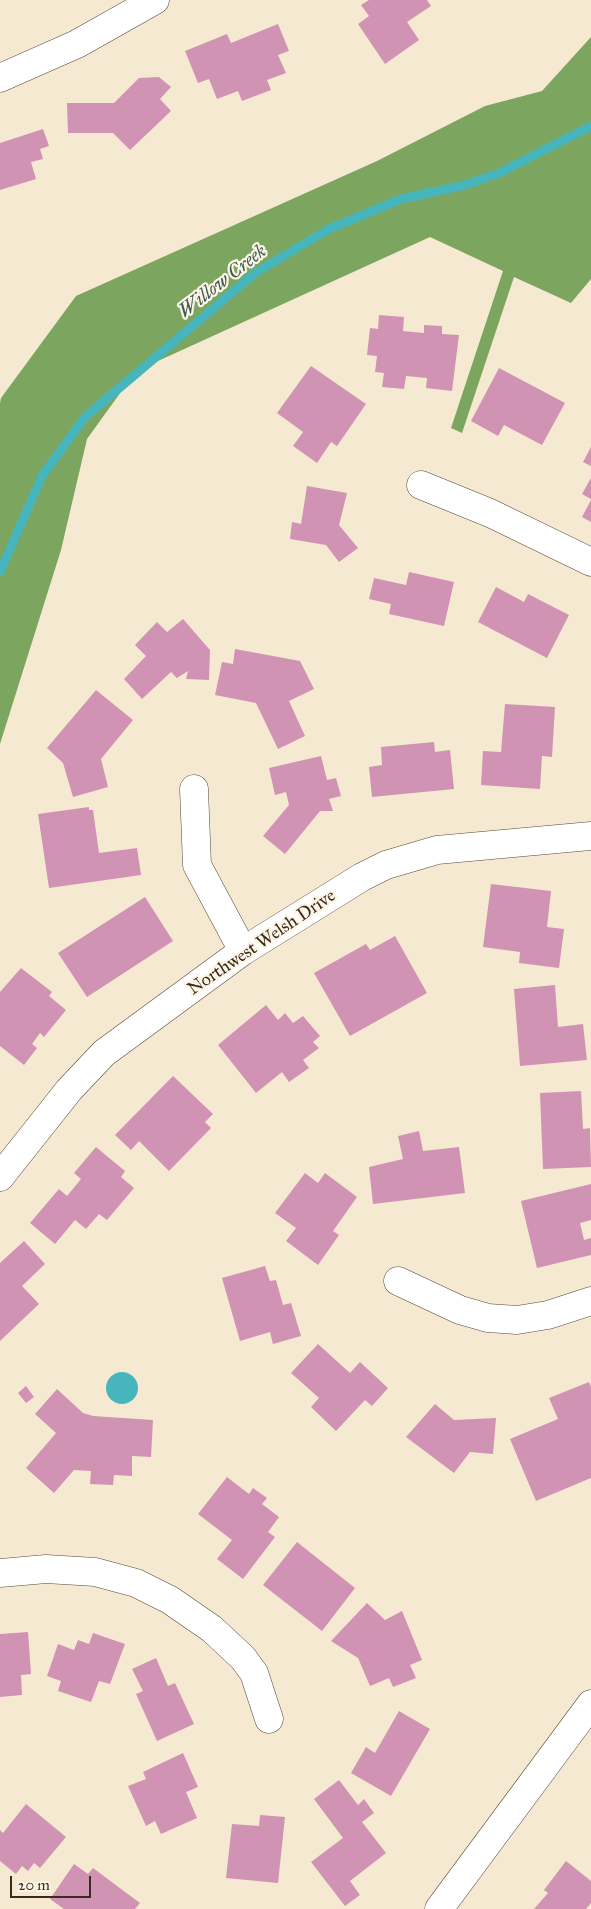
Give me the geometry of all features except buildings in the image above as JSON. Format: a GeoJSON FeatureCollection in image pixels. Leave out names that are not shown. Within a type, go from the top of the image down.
{"type":"FeatureCollection","features":[{"type":"Feature","properties":{"kind":"street"},"geometry":{"type":"LineString","coordinates":[[0,78],[77,44],[155,0]]}},
{"type":"Feature","properties":{"kind":"street"},"geometry":{"type":"LineString","coordinates":[[421,485],[490,514],[591,562]]}},
{"type":"Feature","properties":{"kind":"street"},"geometry":{"type":"LineString","coordinates":[[194,789],[198,866],[243,951]]}},
{"type":"Feature","properties":{"kind":"street","name":"Northwest Welsh Drive"},"geometry":{"type":"LineString","coordinates":[[0,1177],[69,1090],[104,1053],[243,951],[362,877],[386,865],[437,850],[591,836]]}},
{"type":"Feature","properties":{"kind":"street"},"geometry":{"type":"LineString","coordinates":[[398,1281],[460,1310],[488,1318],[517,1320],[540,1316],[591,1301]]}},
{"type":"Feature","properties":{"kind":"street"},"geometry":{"type":"LineString","coordinates":[[0,1573],[46,1569],[95,1572],[136,1583],[170,1600],[212,1630],[243,1658],[254,1673],[269,1719]]}},
{"type":"Feature","properties":{"kind":"street"},"geometry":{"type":"LineString","coordinates":[[439,1909],[591,1704]]}},
{"type":"Feature","properties":{"kind":"green space"},"geometry":{"type":"Polygon","coordinates":[[[591,37],[591,279],[571,303],[514,277],[462,433],[451,428],[503,271],[430,237],[136,371],[87,439],[61,550],[0,744],[0,403],[1,398],[76,296],[377,161],[485,106],[542,91],[591,37]]]}},
{"type":"Feature","properties":{"kind":"water"},"geometry":{"type":"Polygon","coordinates":[[[122,1372],[133,1377],[138,1388],[133,1399],[122,1404],[111,1399],[106,1388],[111,1377],[122,1372]]]}},
{"type":"Feature","properties":{"kind":"waterway","name":"Willow Creek"},"geometry":{"type":"LineString","coordinates":[[0,572],[42,476],[85,417],[255,273],[329,229],[401,199],[465,185],[499,173],[591,126]]}}]}
